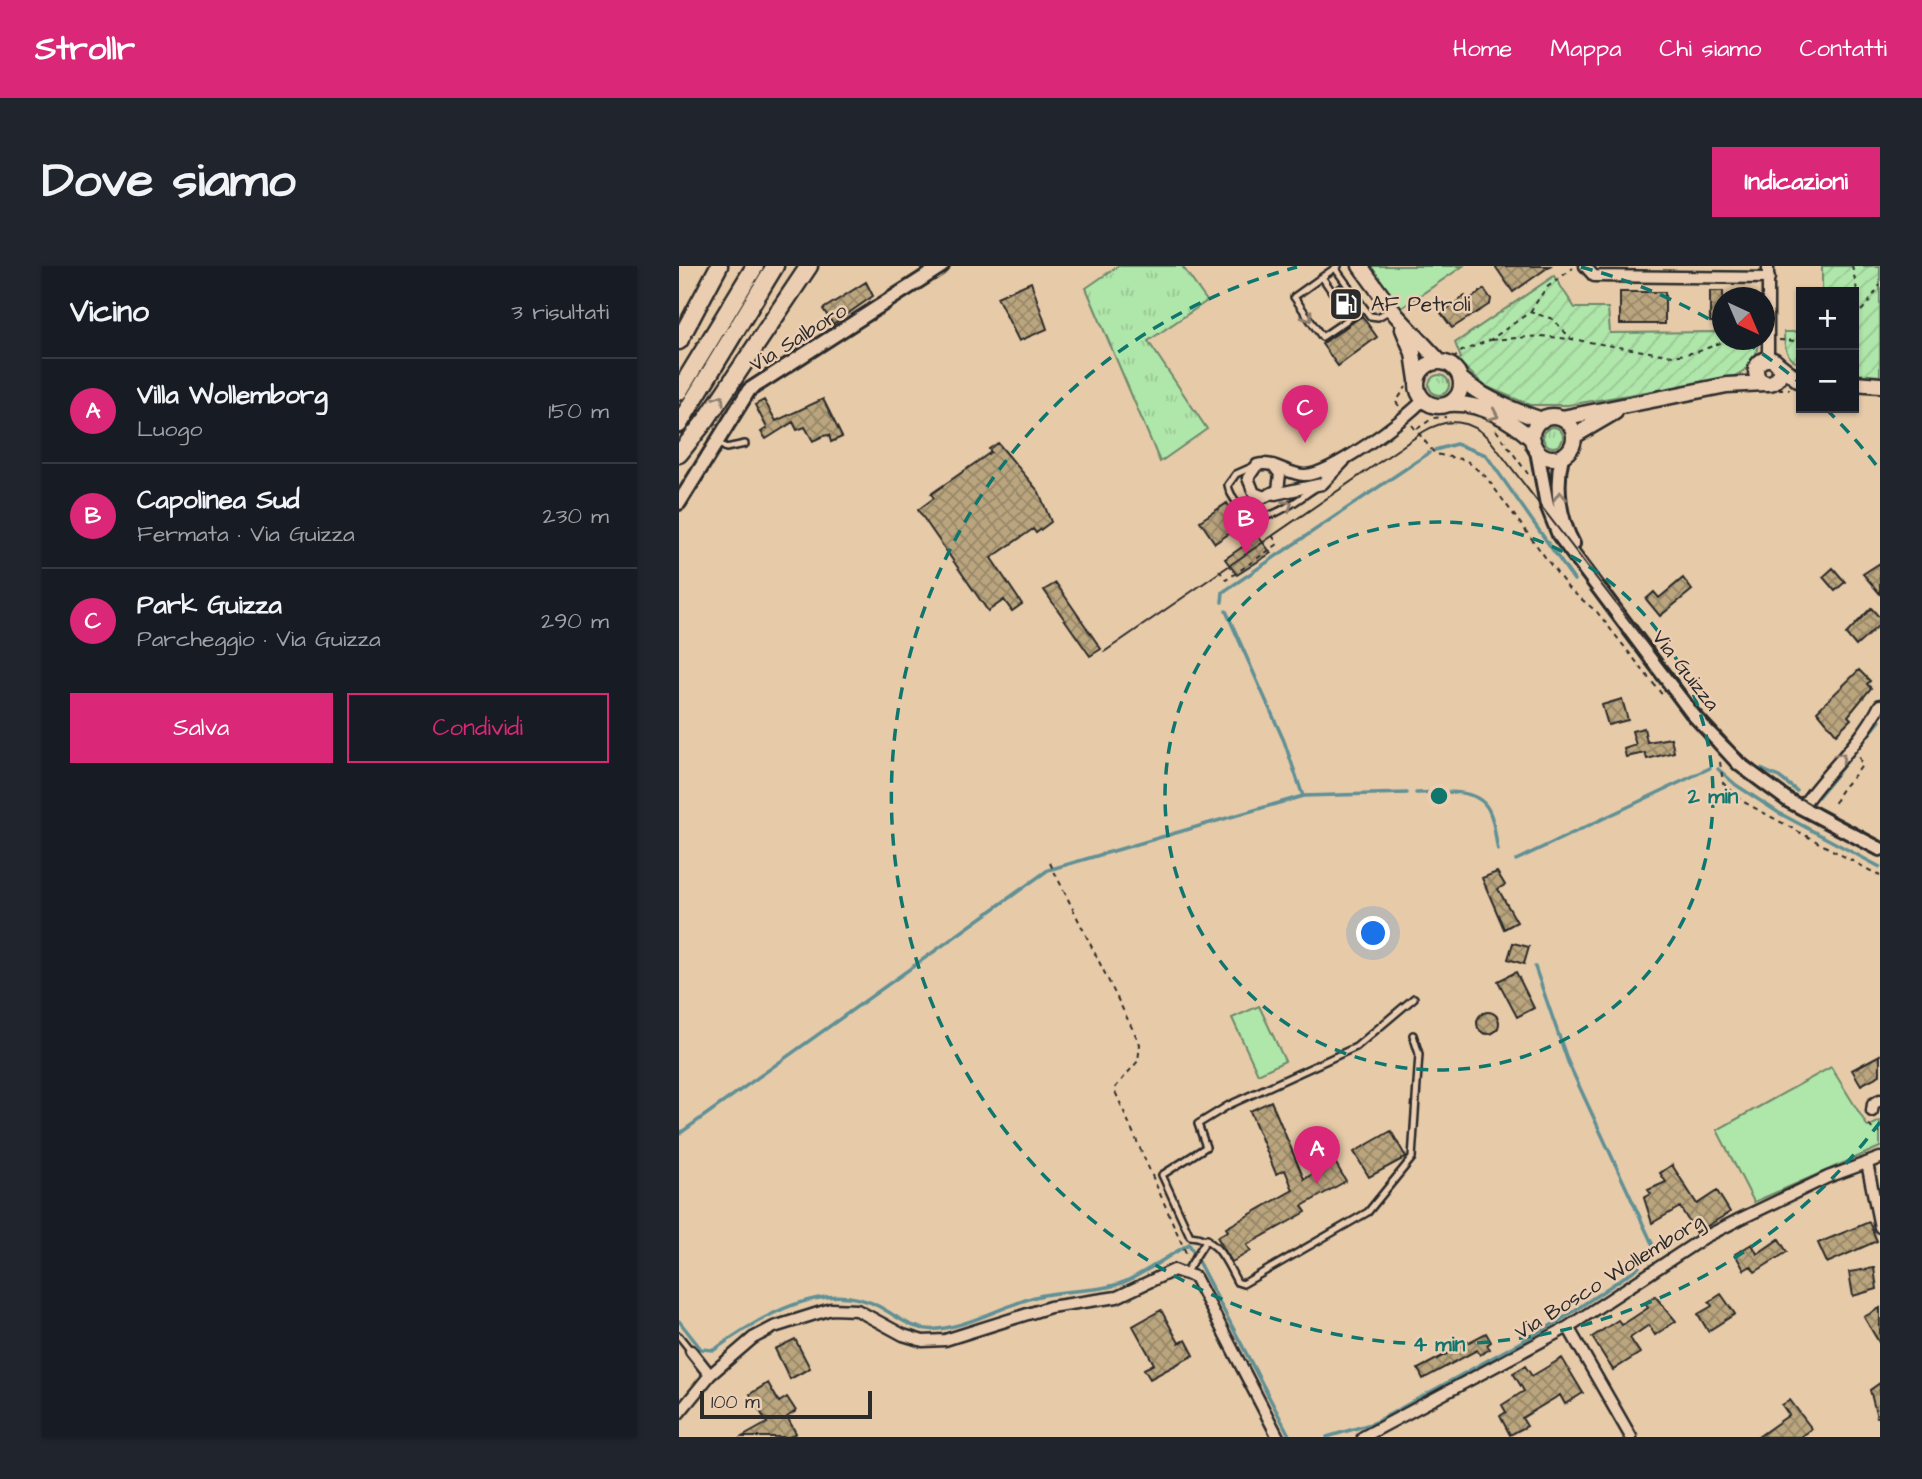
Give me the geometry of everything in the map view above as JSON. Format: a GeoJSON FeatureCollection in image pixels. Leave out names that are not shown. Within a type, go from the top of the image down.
{"type":"FeatureCollection","features":[{"type":"Feature","properties":{"kind":"highway"},"geometry":{"type":"LineString","coordinates":[[679,341],[719,266]]}},
{"type":"Feature","properties":{"kind":"highway"},"geometry":{"type":"LineString","coordinates":[[679,391],[755,266]]}},
{"type":"Feature","properties":{"kind":"highway"},"geometry":{"type":"LineString","coordinates":[[679,425],[775,266]]}},
{"type":"Feature","properties":{"kind":"highway"},"geometry":{"type":"LineString","coordinates":[[679,454],[706,420],[809,266]]}},
{"type":"Feature","properties":{"kind":"main road"},"geometry":{"type":"LineString","coordinates":[[1360,266],[1394,312],[1447,361],[1470,388],[1542,420],[1730,385],[1796,382]]}},
{"type":"Feature","properties":{"kind":"main road"},"geometry":{"type":"LineString","coordinates":[[1394,312],[1413,353],[1423,400],[1448,410],[1476,407],[1519,428],[1549,457],[1562,456]]}},
{"type":"Feature","properties":{"kind":"main road"},"geometry":{"type":"LineString","coordinates":[[1769,358],[1780,372],[1770,382]]}},
{"type":"Feature","properties":{"kind":"main road"},"geometry":{"type":"LineString","coordinates":[[1769,358],[1757,375],[1770,382]]}},
{"type":"Feature","properties":{"kind":"main road"},"geometry":{"type":"LineString","coordinates":[[1769,358],[1796,378]]}},
{"type":"Feature","properties":{"kind":"main road"},"geometry":{"type":"LineString","coordinates":[[1730,385],[1769,358]]}},
{"type":"Feature","properties":{"kind":"main road"},"geometry":{"type":"LineString","coordinates":[[1417,381],[1423,369],[1447,361]]}},
{"type":"Feature","properties":{"kind":"main road"},"geometry":{"type":"LineString","coordinates":[[1448,410],[1459,393],[1461,379]]}},
{"type":"Feature","properties":{"kind":"main road"},"geometry":{"type":"LineString","coordinates":[[1859,383],[1880,385]]}},
{"type":"Feature","properties":{"kind":"main road"},"geometry":{"type":"LineString","coordinates":[[1562,418],[1570,425],[1574,436],[1630,404]]}},
{"type":"Feature","properties":{"kind":"main road"},"geometry":{"type":"LineString","coordinates":[[1535,445],[1534,429],[1542,420]]}},
{"type":"Feature","properties":{"kind":"main road","name":"Via Guizza"},"geometry":{"type":"LineString","coordinates":[[1562,456],[1571,448],[1574,436]]}},
{"type":"Feature","properties":{"kind":"street","name":"Via Salboro"},"geometry":{"type":"LineString","coordinates":[[679,503],[749,390],[942,266]]}},
{"type":"Feature","properties":{"kind":"street"},"geometry":{"type":"LineString","coordinates":[[1585,266],[1594,276],[1769,278]]}},
{"type":"Feature","properties":{"kind":"street"},"geometry":{"type":"LineString","coordinates":[[1696,276],[1711,266]]}},
{"type":"Feature","properties":{"kind":"street"},"geometry":{"type":"LineString","coordinates":[[1768,266],[1769,358]]}},
{"type":"Feature","properties":{"kind":"street"},"geometry":{"type":"LineString","coordinates":[[1346,458],[1304,475],[1273,466],[1257,465],[1249,473],[1250,489],[1263,497],[1322,484],[1346,458],[1406,416],[1423,400]]}},
{"type":"Feature","properties":{"kind":"street","name":"Via Guizza"},"geometry":{"type":"LineString","coordinates":[[1535,445],[1549,513],[1559,535],[1709,733],[1750,774],[1880,849]]}},
{"type":"Feature","properties":{"kind":"street","name":"Via Guizza"},"geometry":{"type":"LineString","coordinates":[[1562,456],[1559,470],[1561,513],[1567,533],[1582,557],[1715,730],[1756,770],[1803,805],[1880,841]]}},
{"type":"Feature","properties":{"kind":"street"},"geometry":{"type":"LineString","coordinates":[[1273,466],[1281,480],[1274,494]]}},
{"type":"Feature","properties":{"kind":"street"},"geometry":{"type":"LineString","coordinates":[[1803,805],[1870,723],[1880,705]]}},
{"type":"Feature","properties":{"kind":"street"},"geometry":{"type":"LineString","coordinates":[[1872,1111],[1873,1104],[1880,1100]]}},
{"type":"Feature","properties":{"kind":"street","name":"Via Bosco Wollemborg"},"geometry":{"type":"LineString","coordinates":[[1363,1437],[1402,1419],[1568,1328],[1705,1237],[1802,1188],[1880,1158]]}},
{"type":"Feature","properties":{"kind":"street"},"geometry":{"type":"LineString","coordinates":[[1867,1163],[1880,1227]]}},
{"type":"Feature","properties":{"kind":"street"},"geometry":{"type":"LineString","coordinates":[[679,1413],[710,1375],[762,1333],[831,1309],[857,1310],[903,1335],[923,1341],[945,1340],[1049,1307],[1117,1297],[1174,1270],[1187,1272],[1195,1277],[1278,1437]]}},
{"type":"Feature","properties":{"kind":"street"},"geometry":{"type":"LineString","coordinates":[[1568,1328],[1631,1437]]}},
{"type":"Feature","properties":{"kind":"street"},"geometry":{"type":"LineString","coordinates":[[691,1351],[710,1375]]}},
{"type":"Feature","properties":{"kind":"lane"},"geometry":{"type":"LineString","coordinates":[[1363,308],[1322,337],[1294,297],[1336,267],[1370,316],[1378,317],[1394,312]]}},
{"type":"Feature","properties":{"kind":"lane"},"geometry":{"type":"LineString","coordinates":[[1322,277],[1350,318]]}},
{"type":"Feature","properties":{"kind":"lane"},"geometry":{"type":"LineString","coordinates":[[715,442],[726,448],[745,444]]}},
{"type":"Feature","properties":{"kind":"lane"},"geometry":{"type":"LineString","coordinates":[[1257,465],[1232,477],[1228,488],[1243,511],[1255,517],[1275,514],[1322,484]]}},
{"type":"Feature","properties":{"kind":"lane"},"geometry":{"type":"LineString","coordinates":[[1413,1035],[1419,1054],[1415,1150],[1412,1158],[1368,1212],[1243,1283],[1237,1282],[1217,1246],[1207,1239],[1189,1236],[1162,1175],[1206,1147],[1198,1124],[1229,1105],[1356,1048],[1414,998]]}},
{"type":"Feature","properties":{"kind":"lane"},"geometry":{"type":"LineString","coordinates":[[1187,1272],[1191,1261],[1207,1239]]}},
{"type":"Feature","properties":{"kind":"lane"},"geometry":{"type":"LineString","coordinates":[[679,1336],[691,1351]]}},
{"type":"Feature","properties":{"kind":"path"},"geometry":{"type":"LineString","coordinates":[[1447,361],[1462,351],[1490,340],[1530,312],[1546,288],[1577,266]]}},
{"type":"Feature","properties":{"kind":"path"},"geometry":{"type":"LineString","coordinates":[[1852,266],[1856,287]]}},
{"type":"Feature","properties":{"kind":"path"},"geometry":{"type":"LineString","coordinates":[[1859,312],[1880,285]]}},
{"type":"Feature","properties":{"kind":"path"},"geometry":{"type":"LineString","coordinates":[[1530,312],[1553,319],[1571,339]]}},
{"type":"Feature","properties":{"kind":"path"},"geometry":{"type":"LineString","coordinates":[[1490,340],[1541,336],[1673,356],[1712,346]]}},
{"type":"Feature","properties":{"kind":"path"},"geometry":{"type":"LineString","coordinates":[[1730,385],[1727,381],[1769,358],[1778,340]]}},
{"type":"Feature","properties":{"kind":"path"},"geometry":{"type":"LineString","coordinates":[[1415,430],[1448,410]]}},
{"type":"Feature","properties":{"kind":"path"},"geometry":{"type":"LineString","coordinates":[[1490,425],[1530,477]]}},
{"type":"Feature","properties":{"kind":"path"},"geometry":{"type":"LineString","coordinates":[[1425,443],[1435,454],[1466,460],[1479,470],[1568,588],[1597,612],[1670,704]]}},
{"type":"Feature","properties":{"kind":"path"},"geometry":{"type":"LineString","coordinates":[[1219,570],[1226,580],[1278,544],[1271,534]]}},
{"type":"Feature","properties":{"kind":"path"},"geometry":{"type":"LineString","coordinates":[[1835,803],[1838,792],[1862,765],[1859,757]]}},
{"type":"Feature","properties":{"kind":"path"},"geometry":{"type":"LineString","coordinates":[[1721,766],[1723,783],[1742,801],[1880,876]]}},
{"type":"Feature","properties":{"kind":"path"},"geometry":{"type":"LineString","coordinates":[[1050,863],[1140,1044],[1138,1061],[1114,1089],[1185,1252]]}},
{"type":"Feature","properties":{"kind":"path"},"geometry":{"type":"LineString","coordinates":[[1870,1125],[1875,1132],[1880,1132]]}},
{"type":"Feature","properties":{"kind":"green space"},"geometry":{"type":"Polygon","coordinates":[[[1118,266],[1182,266],[1207,301],[1148,341],[1207,429],[1160,462],[1086,288],[1118,266]]]}},
{"type":"Feature","properties":{"kind":"green space"},"geometry":{"type":"Polygon","coordinates":[[[1369,266],[1463,266],[1400,309],[1369,266]]]}},
{"type":"Feature","properties":{"kind":"green space"},"geometry":{"type":"Polygon","coordinates":[[[1822,266],[1880,266],[1880,376],[1859,374],[1859,287],[1822,287],[1822,266]]]}},
{"type":"Feature","properties":{"kind":"green space"},"geometry":{"type":"Polygon","coordinates":[[[1554,276],[1575,308],[1608,308],[1610,333],[1712,332],[1712,350],[1756,350],[1747,368],[1730,378],[1568,405],[1530,405],[1485,386],[1458,361],[1461,358],[1455,343],[1554,276]]]}},
{"type":"Feature","properties":{"kind":"green space"},"geometry":{"type":"Polygon","coordinates":[[[1784,332],[1796,332],[1796,362],[1787,352],[1784,332]]]}},
{"type":"Feature","properties":{"kind":"green space"},"geometry":{"type":"Polygon","coordinates":[[[1439,375],[1446,378],[1449,385],[1446,392],[1439,395],[1432,392],[1429,385],[1432,378],[1439,375]]]}},
{"type":"Feature","properties":{"kind":"green space"},"geometry":{"type":"Polygon","coordinates":[[[1553,427],[1560,430],[1563,437],[1560,444],[1553,447],[1546,444],[1543,437],[1546,430],[1553,427]]]}},
{"type":"Feature","properties":{"kind":"green space"},"geometry":{"type":"Polygon","coordinates":[[[1259,1006],[1285,1061],[1258,1074],[1232,1018],[1259,1006]]]}},
{"type":"Feature","properties":{"kind":"green space"},"geometry":{"type":"Polygon","coordinates":[[[1831,1067],[1868,1127],[1880,1121],[1880,1147],[1754,1202],[1717,1130],[1831,1067]]]}},
{"type":"Feature","properties":{"kind":"building"},"geometry":{"type":"Polygon","coordinates":[[[1495,266],[1550,266],[1513,292],[1495,266]]]}},
{"type":"Feature","properties":{"kind":"building"},"geometry":{"type":"Polygon","coordinates":[[[866,282],[873,296],[833,324],[823,309],[866,282]]]}},
{"type":"Feature","properties":{"kind":"building"},"geometry":{"type":"Polygon","coordinates":[[[1031,282],[1047,329],[1019,341],[997,297],[1031,282]]]}},
{"type":"Feature","properties":{"kind":"building"},"geometry":{"type":"Polygon","coordinates":[[[1340,284],[1356,306],[1351,310],[1335,287],[1340,284]]]}},
{"type":"Feature","properties":{"kind":"building"},"geometry":{"type":"Polygon","coordinates":[[[1484,289],[1491,299],[1490,304],[1452,328],[1441,313],[1465,296],[1469,300],[1484,289]]]}},
{"type":"Feature","properties":{"kind":"building"},"geometry":{"type":"Polygon","coordinates":[[[1710,291],[1712,291],[1712,322],[1710,291]]]}},
{"type":"Feature","properties":{"kind":"building"},"geometry":{"type":"Polygon","coordinates":[[[1620,292],[1665,292],[1665,324],[1620,324],[1620,292]]]}},
{"type":"Feature","properties":{"kind":"building"},"geometry":{"type":"Polygon","coordinates":[[[1362,316],[1377,337],[1338,366],[1322,344],[1362,316]]]}},
{"type":"Feature","properties":{"kind":"building"},"geometry":{"type":"Polygon","coordinates":[[[823,399],[842,437],[831,442],[829,435],[813,441],[805,427],[797,430],[793,422],[766,439],[761,432],[767,428],[755,405],[764,400],[776,421],[823,399]]]}},
{"type":"Feature","properties":{"kind":"building"},"geometry":{"type":"Polygon","coordinates":[[[998,443],[1039,492],[1051,522],[1036,533],[1033,529],[991,558],[1022,604],[1012,611],[1004,600],[988,611],[918,510],[934,498],[931,494],[991,452],[989,449],[998,443]]]}},
{"type":"Feature","properties":{"kind":"building"},"geometry":{"type":"Polygon","coordinates":[[[1227,503],[1242,525],[1215,543],[1200,521],[1227,503]]]}},
{"type":"Feature","properties":{"kind":"building"},"geometry":{"type":"Polygon","coordinates":[[[1258,536],[1271,553],[1237,575],[1225,559],[1258,536]]]}},
{"type":"Feature","properties":{"kind":"building"},"geometry":{"type":"Polygon","coordinates":[[[1880,563],[1880,594],[1863,574],[1880,563]]]}},
{"type":"Feature","properties":{"kind":"building"},"geometry":{"type":"Polygon","coordinates":[[[1833,568],[1845,582],[1835,591],[1823,577],[1833,568]]]}},
{"type":"Feature","properties":{"kind":"building"},"geometry":{"type":"Polygon","coordinates":[[[1683,578],[1692,590],[1660,616],[1646,599],[1654,592],[1659,598],[1683,578]]]}},
{"type":"Feature","properties":{"kind":"building"},"geometry":{"type":"Polygon","coordinates":[[[1056,583],[1101,649],[1090,656],[1044,590],[1056,583]]]}},
{"type":"Feature","properties":{"kind":"building"},"geometry":{"type":"Polygon","coordinates":[[[1871,608],[1880,618],[1880,624],[1856,646],[1846,634],[1871,608]]]}},
{"type":"Feature","properties":{"kind":"building"},"geometry":{"type":"Polygon","coordinates":[[[1859,670],[1870,681],[1867,684],[1871,688],[1848,716],[1851,719],[1836,734],[1817,711],[1859,670]]]}},
{"type":"Feature","properties":{"kind":"building"},"geometry":{"type":"Polygon","coordinates":[[[1622,699],[1628,720],[1608,725],[1602,705],[1622,699]]]}},
{"type":"Feature","properties":{"kind":"building"},"geometry":{"type":"Polygon","coordinates":[[[1644,728],[1647,742],[1671,738],[1674,752],[1647,759],[1645,753],[1626,757],[1624,749],[1636,745],[1632,731],[1644,728]]]}},
{"type":"Feature","properties":{"kind":"building"},"geometry":{"type":"Polygon","coordinates":[[[1497,872],[1505,885],[1498,889],[1517,922],[1504,929],[1482,878],[1497,872]]]}},
{"type":"Feature","properties":{"kind":"building"},"geometry":{"type":"Polygon","coordinates":[[[1513,943],[1529,947],[1524,964],[1508,959],[1513,943]]]}},
{"type":"Feature","properties":{"kind":"building"},"geometry":{"type":"Polygon","coordinates":[[[1516,972],[1534,1008],[1517,1017],[1498,981],[1516,972]]]}},
{"type":"Feature","properties":{"kind":"building"},"geometry":{"type":"Polygon","coordinates":[[[1488,1012],[1496,1015],[1499,1023],[1496,1031],[1488,1034],[1480,1031],[1477,1023],[1480,1015],[1488,1012]]]}},
{"type":"Feature","properties":{"kind":"building"},"geometry":{"type":"Polygon","coordinates":[[[1880,1055],[1880,1075],[1861,1085],[1852,1070],[1880,1055]]]}},
{"type":"Feature","properties":{"kind":"building"},"geometry":{"type":"Polygon","coordinates":[[[1271,1101],[1304,1179],[1335,1162],[1346,1181],[1302,1206],[1306,1212],[1247,1245],[1251,1251],[1232,1262],[1217,1237],[1228,1231],[1226,1228],[1293,1190],[1285,1170],[1276,1174],[1250,1111],[1271,1101]]]}},
{"type":"Feature","properties":{"kind":"building"},"geometry":{"type":"Polygon","coordinates":[[[1391,1131],[1406,1157],[1369,1177],[1354,1152],[1391,1131]]]}},
{"type":"Feature","properties":{"kind":"building"},"geometry":{"type":"Polygon","coordinates":[[[1672,1165],[1697,1204],[1717,1191],[1730,1212],[1696,1233],[1680,1207],[1652,1223],[1644,1198],[1651,1194],[1648,1190],[1666,1182],[1660,1173],[1672,1165]]]}},
{"type":"Feature","properties":{"kind":"building"},"geometry":{"type":"Polygon","coordinates":[[[1869,1222],[1877,1241],[1827,1263],[1818,1243],[1869,1222]]]}},
{"type":"Feature","properties":{"kind":"building"},"geometry":{"type":"Polygon","coordinates":[[[1779,1239],[1787,1252],[1755,1272],[1751,1266],[1744,1270],[1735,1254],[1752,1244],[1757,1254],[1779,1239]]]}},
{"type":"Feature","properties":{"kind":"building"},"geometry":{"type":"Polygon","coordinates":[[[1874,1268],[1877,1289],[1853,1296],[1849,1272],[1874,1268]]]}},
{"type":"Feature","properties":{"kind":"building"},"geometry":{"type":"Polygon","coordinates":[[[1721,1294],[1735,1314],[1708,1331],[1698,1314],[1712,1306],[1709,1302],[1721,1294]]]}},
{"type":"Feature","properties":{"kind":"building"},"geometry":{"type":"Polygon","coordinates":[[[1655,1296],[1676,1321],[1655,1335],[1649,1325],[1630,1338],[1640,1353],[1613,1370],[1592,1337],[1618,1320],[1622,1325],[1648,1308],[1645,1303],[1655,1296]]]}},
{"type":"Feature","properties":{"kind":"building"},"geometry":{"type":"Polygon","coordinates":[[[1880,1308],[1880,1344],[1864,1317],[1880,1308]]]}},
{"type":"Feature","properties":{"kind":"building"},"geometry":{"type":"Polygon","coordinates":[[[1161,1310],[1179,1343],[1186,1340],[1194,1355],[1150,1379],[1144,1369],[1154,1364],[1133,1326],[1161,1310]]]}},
{"type":"Feature","properties":{"kind":"building"},"geometry":{"type":"Polygon","coordinates":[[[1486,1333],[1491,1342],[1487,1345],[1490,1349],[1480,1355],[1477,1350],[1423,1379],[1418,1369],[1486,1333]]]}},
{"type":"Feature","properties":{"kind":"building"},"geometry":{"type":"Polygon","coordinates":[[[795,1339],[810,1368],[790,1379],[775,1349],[795,1339]]]}},
{"type":"Feature","properties":{"kind":"building"},"geometry":{"type":"Polygon","coordinates":[[[1562,1358],[1583,1393],[1565,1404],[1560,1395],[1522,1418],[1527,1426],[1510,1435],[1500,1416],[1506,1412],[1502,1405],[1524,1391],[1513,1373],[1525,1366],[1532,1376],[1562,1358]]]}},
{"type":"Feature","properties":{"kind":"building"},"geometry":{"type":"Polygon","coordinates":[[[768,1383],[779,1402],[787,1397],[796,1411],[787,1417],[796,1433],[789,1437],[742,1437],[767,1423],[750,1394],[768,1383]]]}},
{"type":"Feature","properties":{"kind":"building"},"geometry":{"type":"Polygon","coordinates":[[[1880,1383],[1880,1417],[1877,1417],[1870,1390],[1880,1383]]]}},
{"type":"Feature","properties":{"kind":"building"},"geometry":{"type":"Polygon","coordinates":[[[1790,1400],[1812,1429],[1801,1437],[1758,1437],[1789,1415],[1782,1405],[1790,1400]]]}},
{"type":"Feature","properties":{"kind":"waterway"},"geometry":{"type":"LineString","coordinates":[[1435,450],[1456,444],[1486,455],[1574,580]]}},
{"type":"Feature","properties":{"kind":"waterway"},"geometry":{"type":"LineString","coordinates":[[1222,602],[1223,592],[1429,453]]}},
{"type":"Feature","properties":{"kind":"waterway"},"geometry":{"type":"LineString","coordinates":[[1226,611],[1284,741],[1303,796]]}},
{"type":"Feature","properties":{"kind":"waterway"},"geometry":{"type":"LineString","coordinates":[[1818,797],[1880,721]]}},
{"type":"Feature","properties":{"kind":"waterway"},"geometry":{"type":"LineString","coordinates":[[1516,860],[1710,768]]}},
{"type":"Feature","properties":{"kind":"waterway"},"geometry":{"type":"LineString","coordinates":[[1718,769],[1736,785],[1779,813],[1880,867]]}},
{"type":"Feature","properties":{"kind":"waterway"},"geometry":{"type":"LineString","coordinates":[[1761,769],[1779,777],[1797,791]]}},
{"type":"Feature","properties":{"kind":"waterway"},"geometry":{"type":"LineString","coordinates":[[1416,793],[1458,792],[1477,798],[1485,804],[1490,813],[1498,850]]}},
{"type":"Feature","properties":{"kind":"waterway"},"geometry":{"type":"LineString","coordinates":[[679,1134],[1048,870],[1303,796],[1407,793]]}},
{"type":"Feature","properties":{"kind":"waterway"},"geometry":{"type":"LineString","coordinates":[[1535,967],[1568,1062],[1655,1250],[1652,1258]]}},
{"type":"Feature","properties":{"kind":"waterway"},"geometry":{"type":"LineString","coordinates":[[679,1321],[701,1349],[714,1350],[772,1314],[793,1305],[837,1296],[859,1299],[880,1307],[914,1326],[938,1329],[963,1324],[1035,1297],[1102,1288],[1124,1282],[1189,1244],[1290,1437]]}},
{"type":"Feature","properties":{"kind":"waterway"},"geometry":{"type":"LineString","coordinates":[[1327,1437],[1374,1423],[1559,1321],[1639,1267]]}},
{"type":"Feature","properties":{"kind":"tram line"},"geometry":{"type":"LineString","coordinates":[[1104,652],[1423,432],[1450,422],[1467,424],[1490,440],[1698,710],[1719,733],[1739,753],[1781,786],[1880,841]]}},
{"type":"Feature","properties":{"kind":"place","name":"AF Petroli"},"geometry":{"type":"Point","coordinates":[1346,304]}},
{"type":"Feature","properties":{"kind":"place","name":"Park Guizza"},"geometry":{"type":"Point","coordinates":[1305,443]}},
{"type":"Feature","properties":{"kind":"place","name":"Capolinea Sud"},"geometry":{"type":"Point","coordinates":[1246,554]}},
{"type":"Feature","properties":{"kind":"place","name":"Villa Wollemborg"},"geometry":{"type":"Point","coordinates":[1317,1184]}}]}
